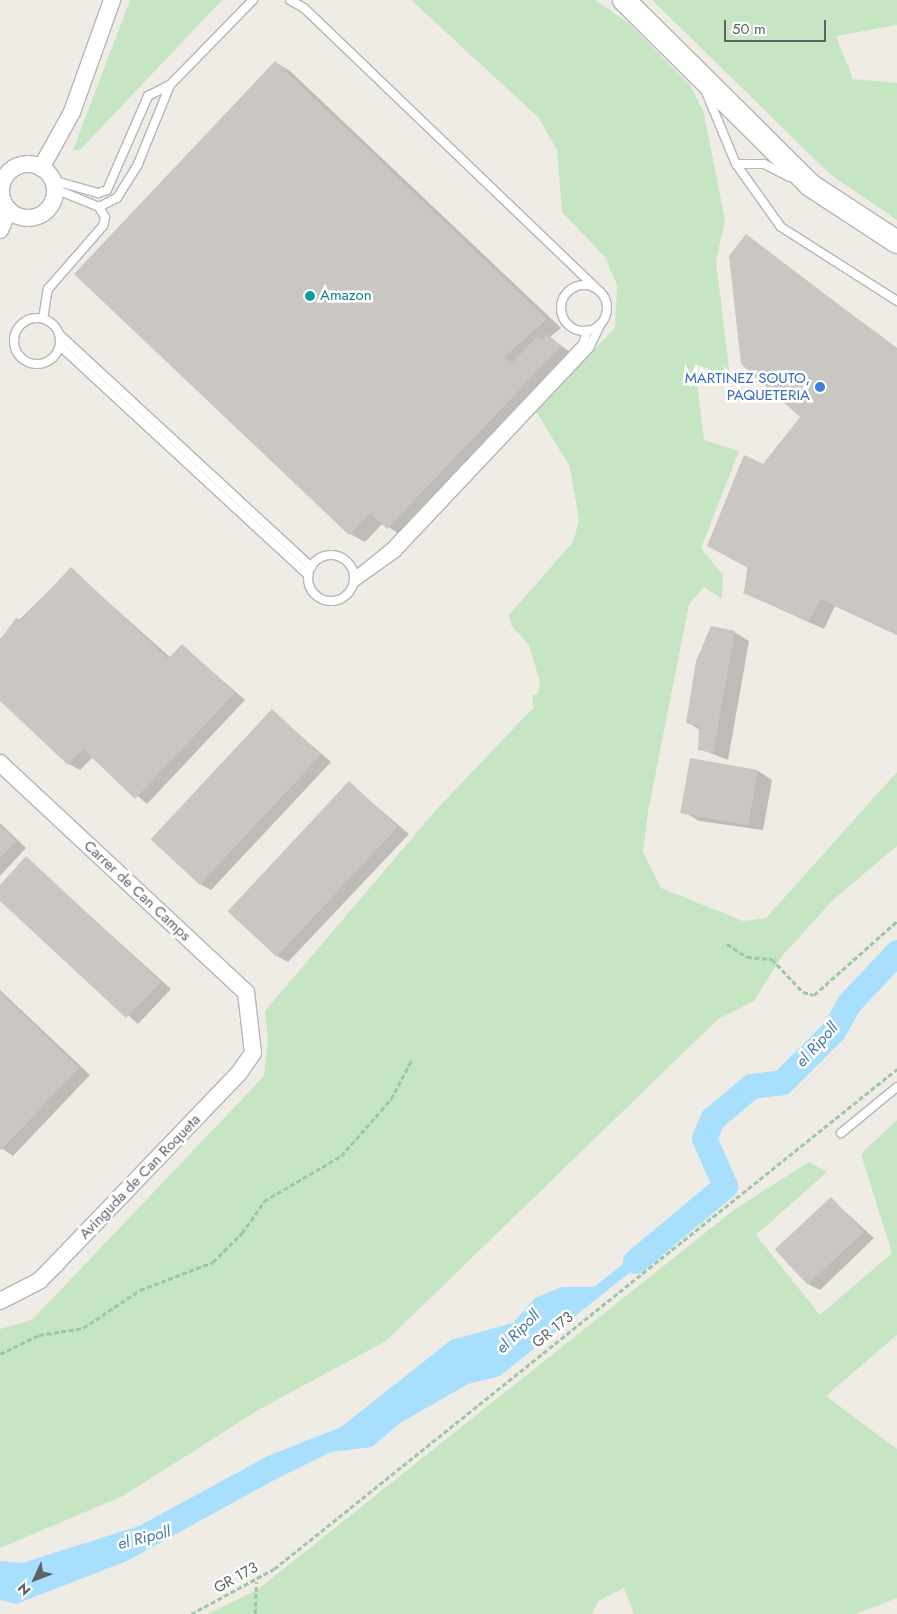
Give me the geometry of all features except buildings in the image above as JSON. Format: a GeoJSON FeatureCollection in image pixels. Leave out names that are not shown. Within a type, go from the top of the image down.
{"type":"FeatureCollection","features":[{"type":"Feature","properties":{"kind":"main road"},"geometry":{"type":"LineString","coordinates":[[624,0],[698,69],[827,199],[897,242]]}},
{"type":"Feature","properties":{"kind":"street"},"geometry":{"type":"LineString","coordinates":[[41,168],[72,112],[112,0]]}},
{"type":"Feature","properties":{"kind":"street"},"geometry":{"type":"LineString","coordinates":[[19,165],[41,168],[54,185],[51,205],[39,216],[23,218],[9,210],[0,187],[7,174],[19,165]]}},
{"type":"Feature","properties":{"kind":"street"},"geometry":{"type":"LineString","coordinates":[[0,230],[9,210]]}},
{"type":"Feature","properties":{"kind":"street","name":"Carrer de Can Camps"},"geometry":{"type":"LineString","coordinates":[[0,763],[246,992],[252,1031]]}},
{"type":"Feature","properties":{"kind":"street","name":"Avinguda de Can Roqueta"},"geometry":{"type":"LineString","coordinates":[[0,1301],[38,1280],[57,1263],[239,1074],[253,1053],[252,1031]]}},
{"type":"Feature","properties":{"kind":"lane"},"geometry":{"type":"LineString","coordinates":[[54,185],[98,193],[107,190],[148,96],[170,85],[253,0]]}},
{"type":"Feature","properties":{"kind":"lane"},"geometry":{"type":"LineString","coordinates":[[290,0],[304,8],[595,287],[607,305],[589,348],[396,553],[354,579]]}},
{"type":"Feature","properties":{"kind":"lane"},"geometry":{"type":"LineString","coordinates":[[698,69],[736,164],[781,227],[897,301]]}},
{"type":"Feature","properties":{"kind":"lane"},"geometry":{"type":"LineString","coordinates":[[54,185],[99,207],[108,206],[125,187],[170,85]]}},
{"type":"Feature","properties":{"kind":"lane"},"geometry":{"type":"LineString","coordinates":[[736,164],[764,164],[827,199]]}},
{"type":"Feature","properties":{"kind":"lane"},"geometry":{"type":"LineString","coordinates":[[43,319],[48,289],[102,226],[105,217],[99,207]]}},
{"type":"Feature","properties":{"kind":"lane"},"geometry":{"type":"LineString","coordinates":[[595,287],[573,287],[561,304],[567,324],[587,331],[600,325]]}},
{"type":"Feature","properties":{"kind":"lane"},"geometry":{"type":"LineString","coordinates":[[60,335],[60,346],[47,363],[33,364],[20,357],[14,342],[19,327],[32,318],[43,319],[311,567]]}},
{"type":"Feature","properties":{"kind":"lane"},"geometry":{"type":"LineString","coordinates":[[60,346],[308,576],[314,594],[327,601],[347,596],[354,579],[390,548],[583,344],[587,331]]}},
{"type":"Feature","properties":{"kind":"lane"},"geometry":{"type":"LineString","coordinates":[[308,576],[311,567],[319,558],[334,555],[348,562],[354,579]]}},
{"type":"Feature","properties":{"kind":"lane"},"geometry":{"type":"LineString","coordinates":[[841,1133],[897,1087]]}},
{"type":"Feature","properties":{"kind":"path"},"geometry":{"type":"LineString","coordinates":[[727,944],[747,957],[772,960],[803,992],[814,996],[897,922]]}},
{"type":"Feature","properties":{"kind":"path"},"geometry":{"type":"LineString","coordinates":[[0,1354],[39,1335],[83,1328],[140,1290],[213,1262],[242,1232],[264,1201],[341,1156],[391,1099],[411,1061]]}},
{"type":"Feature","properties":{"kind":"path","name":"GR 173"},"geometry":{"type":"LineString","coordinates":[[191,1614],[256,1582],[897,1069]]}},
{"type":"Feature","properties":{"kind":"path"},"geometry":{"type":"LineString","coordinates":[[255,1614],[256,1582]]}},
{"type":"Feature","properties":{"kind":"green space"},"geometry":{"type":"Polygon","coordinates":[[[130,0],[222,0],[80,150],[73,150],[130,0]]]}},
{"type":"Feature","properties":{"kind":"green space"},"geometry":{"type":"Polygon","coordinates":[[[411,0],[595,0],[628,23],[690,85],[704,113],[725,221],[716,261],[730,377],[695,364],[704,440],[739,451],[701,548],[723,575],[722,599],[704,587],[689,604],[648,812],[643,852],[661,888],[743,921],[766,918],[897,772],[897,846],[833,900],[782,956],[754,1001],[717,1020],[386,1341],[260,1409],[123,1496],[0,1548],[0,1329],[32,1320],[264,1076],[268,1038],[265,1011],[436,810],[533,708],[533,695],[538,694],[540,682],[529,645],[511,625],[509,615],[573,542],[579,521],[570,467],[536,411],[615,328],[617,285],[605,257],[562,212],[557,150],[539,118],[411,0]]]}},
{"type":"Feature","properties":{"kind":"green space"},"geometry":{"type":"Polygon","coordinates":[[[652,0],[897,0],[897,25],[836,36],[853,79],[897,83],[897,220],[831,175],[652,0]]]}},
{"type":"Feature","properties":{"kind":"green space"},"geometry":{"type":"Polygon","coordinates":[[[897,1120],[897,1335],[826,1396],[897,1449],[897,1598],[856,1614],[634,1614],[624,1588],[598,1601],[592,1614],[207,1614],[257,1590],[735,1209],[809,1162],[827,1172],[756,1235],[820,1315],[892,1253],[861,1154],[897,1120]]]}},
{"type":"Feature","properties":{"kind":"water"},"geometry":{"type":"Polygon","coordinates":[[[656,1238],[660,1244],[633,1270],[500,1376],[468,1384],[400,1423],[372,1447],[331,1452],[278,1478],[127,1561],[16,1604],[0,1600],[0,1561],[22,1563],[139,1526],[268,1456],[341,1427],[451,1340],[513,1323],[535,1298],[562,1287],[594,1287],[656,1238]]]}},
{"type":"Feature","properties":{"kind":"waterway","name":"el Ripoll"},"geometry":{"type":"LineString","coordinates":[[635,1261],[725,1186],[704,1138],[712,1119],[751,1086],[782,1082],[833,1031],[849,1003],[897,952]]}},
{"type":"Feature","properties":{"kind":"place","name":"Amazon"},"geometry":{"type":"Point","coordinates":[310,296]}},
{"type":"Feature","properties":{"kind":"place","name":"MARTINEZ SOUTO, PAQUETERIA"},"geometry":{"type":"Point","coordinates":[820,387]}}]}
